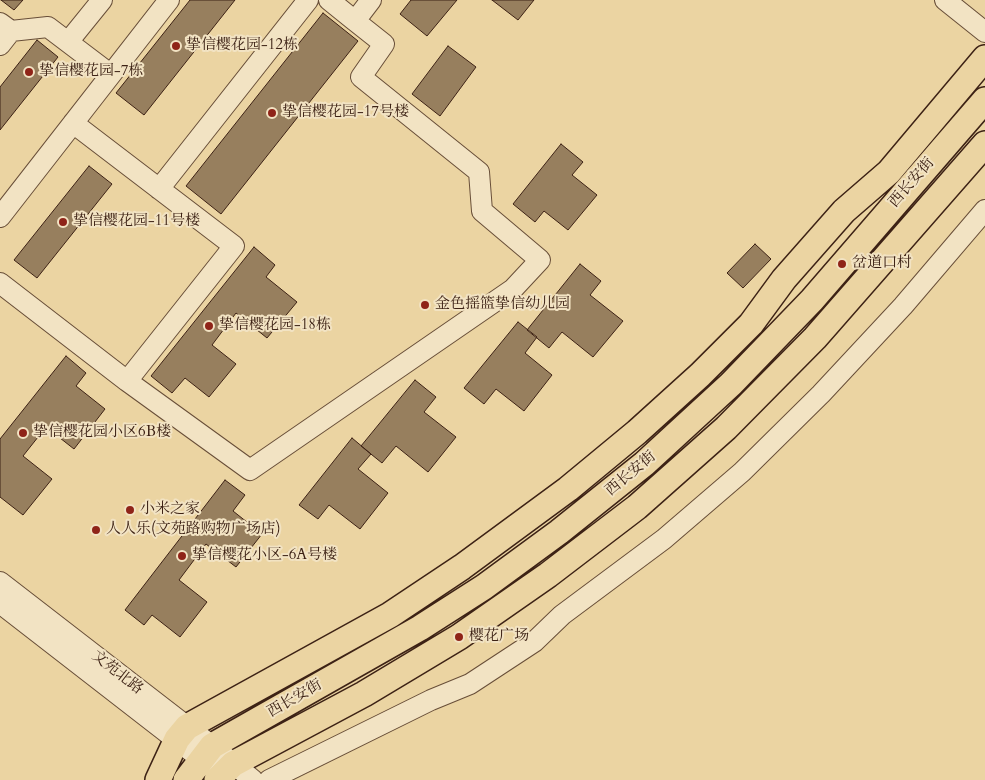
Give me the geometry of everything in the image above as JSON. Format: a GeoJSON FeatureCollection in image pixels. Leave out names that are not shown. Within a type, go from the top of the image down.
{"type":"FeatureCollection","features":[{"type":"Feature","properties":{"kind":"main road"},"geometry":{"type":"LineString","coordinates":[[158,780],[182,733],[390,615],[469,561],[568,489],[637,432],[700,375],[750,324],[802,259],[844,211],[889,172],[985,58]]}},
{"type":"Feature","properties":{"kind":"main road","name":"西长安街"},"geometry":{"type":"LineString","coordinates":[[207,752],[420,628],[484,587],[559,532],[644,464],[731,384],[805,307],[985,100]]}},
{"type":"Feature","properties":{"kind":"main road","name":"西长安街"},"geometry":{"type":"LineString","coordinates":[[225,775],[460,637],[548,575],[637,507],[726,428],[815,338],[985,144]]}},
{"type":"Feature","properties":{"kind":"main road"},"geometry":{"type":"LineString","coordinates":[[186,780],[207,752]]}},
{"type":"Feature","properties":{"kind":"street"},"geometry":{"type":"LineString","coordinates":[[68,42],[102,0]]}},
{"type":"Feature","properties":{"kind":"street"},"geometry":{"type":"LineString","coordinates":[[0,217],[169,0]]}},
{"type":"Feature","properties":{"kind":"street"},"geometry":{"type":"LineString","coordinates":[[159,189],[308,0]]}},
{"type":"Feature","properties":{"kind":"street"},"geometry":{"type":"LineString","coordinates":[[0,283],[127,381],[250,470],[513,289],[540,260],[482,211],[479,172],[361,77],[384,44],[329,0]]}},
{"type":"Feature","properties":{"kind":"street"},"geometry":{"type":"LineString","coordinates":[[355,21],[371,0]]}},
{"type":"Feature","properties":{"kind":"street"},"geometry":{"type":"LineString","coordinates":[[945,0],[985,32]]}},
{"type":"Feature","properties":{"kind":"street"},"geometry":{"type":"LineString","coordinates":[[4,33],[48,27],[110,74]]}},
{"type":"Feature","properties":{"kind":"street"},"geometry":{"type":"LineString","coordinates":[[73,123],[234,246],[127,381]]}},
{"type":"Feature","properties":{"kind":"street"},"geometry":{"type":"LineString","coordinates":[[269,780],[431,700],[470,684],[534,642],[562,615],[664,539],[742,472],[820,394],[903,306],[985,210]]}},
{"type":"Feature","properties":{"kind":"street","name":"文苑北路"},"geometry":{"type":"LineString","coordinates":[[0,582],[182,733]]}},
{"type":"Feature","properties":{"kind":"street","name":"文苑北路"},"geometry":{"type":"LineString","coordinates":[[0,603],[207,752],[225,775],[253,780]]}},
{"type":"Feature","properties":{"kind":"building"},"geometry":{"type":"Polygon","coordinates":[[[1,0],[23,0],[14,10],[1,0]]]}},
{"type":"Feature","properties":{"kind":"building","name":"挚信樱花园-12栋"},"geometry":{"type":"Polygon","coordinates":[[[190,0],[235,0],[144,115],[116,93],[190,0]]]}},
{"type":"Feature","properties":{"kind":"building"},"geometry":{"type":"Polygon","coordinates":[[[411,0],[457,0],[427,36],[400,14],[411,0]]]}},
{"type":"Feature","properties":{"kind":"building"},"geometry":{"type":"Polygon","coordinates":[[[492,0],[534,0],[518,20],[492,0]]]}},
{"type":"Feature","properties":{"kind":"building","name":"挚信樱花园-17号楼"},"geometry":{"type":"Polygon","coordinates":[[[323,13],[358,41],[221,214],[186,186],[323,13]]]}},
{"type":"Feature","properties":{"kind":"building","name":"挚信樱花园-7栋"},"geometry":{"type":"Polygon","coordinates":[[[37,40],[58,57],[0,130],[0,87],[37,40]]]}},
{"type":"Feature","properties":{"kind":"building"},"geometry":{"type":"Polygon","coordinates":[[[448,46],[476,67],[440,116],[412,94],[448,46]]]}},
{"type":"Feature","properties":{"kind":"building"},"geometry":{"type":"Polygon","coordinates":[[[561,144],[583,162],[572,175],[597,195],[568,230],[544,211],[535,222],[513,204],[561,144]]]}},
{"type":"Feature","properties":{"kind":"building","name":"挚信樱花园-11号楼"},"geometry":{"type":"Polygon","coordinates":[[[89,166],[112,184],[37,278],[14,260],[89,166]]]}},
{"type":"Feature","properties":{"kind":"building"},"geometry":{"type":"Polygon","coordinates":[[[755,244],[771,259],[743,288],[727,273],[755,244]]]}},
{"type":"Feature","properties":{"kind":"building","name":"挚信樱花园-18栋"},"geometry":{"type":"Polygon","coordinates":[[[254,247],[275,265],[266,277],[297,302],[267,338],[236,313],[212,345],[236,364],[209,397],[185,378],[172,393],[151,376],[254,247]]]}},
{"type":"Feature","properties":{"kind":"building"},"geometry":{"type":"Polygon","coordinates":[[[580,264],[601,281],[590,295],[623,321],[593,357],[562,332],[549,348],[527,330],[580,264]]]}},
{"type":"Feature","properties":{"kind":"building"},"geometry":{"type":"Polygon","coordinates":[[[518,322],[537,337],[525,353],[552,375],[524,411],[496,389],[484,404],[464,388],[518,322]]]}},
{"type":"Feature","properties":{"kind":"building","name":"挚信樱花园小区6B楼"},"geometry":{"type":"Polygon","coordinates":[[[66,356],[86,373],[76,386],[105,409],[74,449],[46,427],[23,456],[52,479],[23,515],[0,497],[0,439],[66,356]]]}},
{"type":"Feature","properties":{"kind":"building"},"geometry":{"type":"Polygon","coordinates":[[[415,380],[436,397],[424,412],[456,437],[428,472],[396,446],[382,463],[361,446],[415,380]]]}},
{"type":"Feature","properties":{"kind":"building"},"geometry":{"type":"Polygon","coordinates":[[[352,438],[371,454],[358,469],[388,493],[360,529],[329,505],[318,519],[299,505],[352,438]]]}},
{"type":"Feature","properties":{"kind":"building","name":"挚信樱花小区-6A号楼"},"geometry":{"type":"Polygon","coordinates":[[[225,480],[245,495],[233,511],[262,534],[236,567],[206,544],[179,580],[207,602],[180,637],[152,615],[144,625],[125,610],[225,480]]]}},
{"type":"Feature","properties":{"kind":"place","name":"挚信樱花园-12栋"},"geometry":{"type":"Point","coordinates":[176,46]}},
{"type":"Feature","properties":{"kind":"place","name":"挚信樱花园-7栋"},"geometry":{"type":"Point","coordinates":[29,72]}},
{"type":"Feature","properties":{"kind":"place","name":"挚信樱花园-17号楼"},"geometry":{"type":"Point","coordinates":[272,113]}},
{"type":"Feature","properties":{"kind":"place","name":"挚信樱花园-11号楼"},"geometry":{"type":"Point","coordinates":[63,222]}},
{"type":"Feature","properties":{"kind":"place","name":"岔道口村"},"geometry":{"type":"Point","coordinates":[842,264]}},
{"type":"Feature","properties":{"kind":"place","name":"金色摇篮挚信幼儿园"},"geometry":{"type":"Point","coordinates":[425,305]}},
{"type":"Feature","properties":{"kind":"place","name":"挚信樱花园-18栋"},"geometry":{"type":"Point","coordinates":[209,326]}},
{"type":"Feature","properties":{"kind":"place","name":"挚信樱花园小区6B楼"},"geometry":{"type":"Point","coordinates":[23,433]}},
{"type":"Feature","properties":{"kind":"place","name":"小米之家"},"geometry":{"type":"Point","coordinates":[130,510]}},
{"type":"Feature","properties":{"kind":"place","name":"人人乐(文苑路购物广场店)"},"geometry":{"type":"Point","coordinates":[96,530]}},
{"type":"Feature","properties":{"kind":"place","name":"挚信樱花小区-6A号楼"},"geometry":{"type":"Point","coordinates":[182,556]}},
{"type":"Feature","properties":{"kind":"place","name":"樱花广场"},"geometry":{"type":"Point","coordinates":[459,637]}}]}
